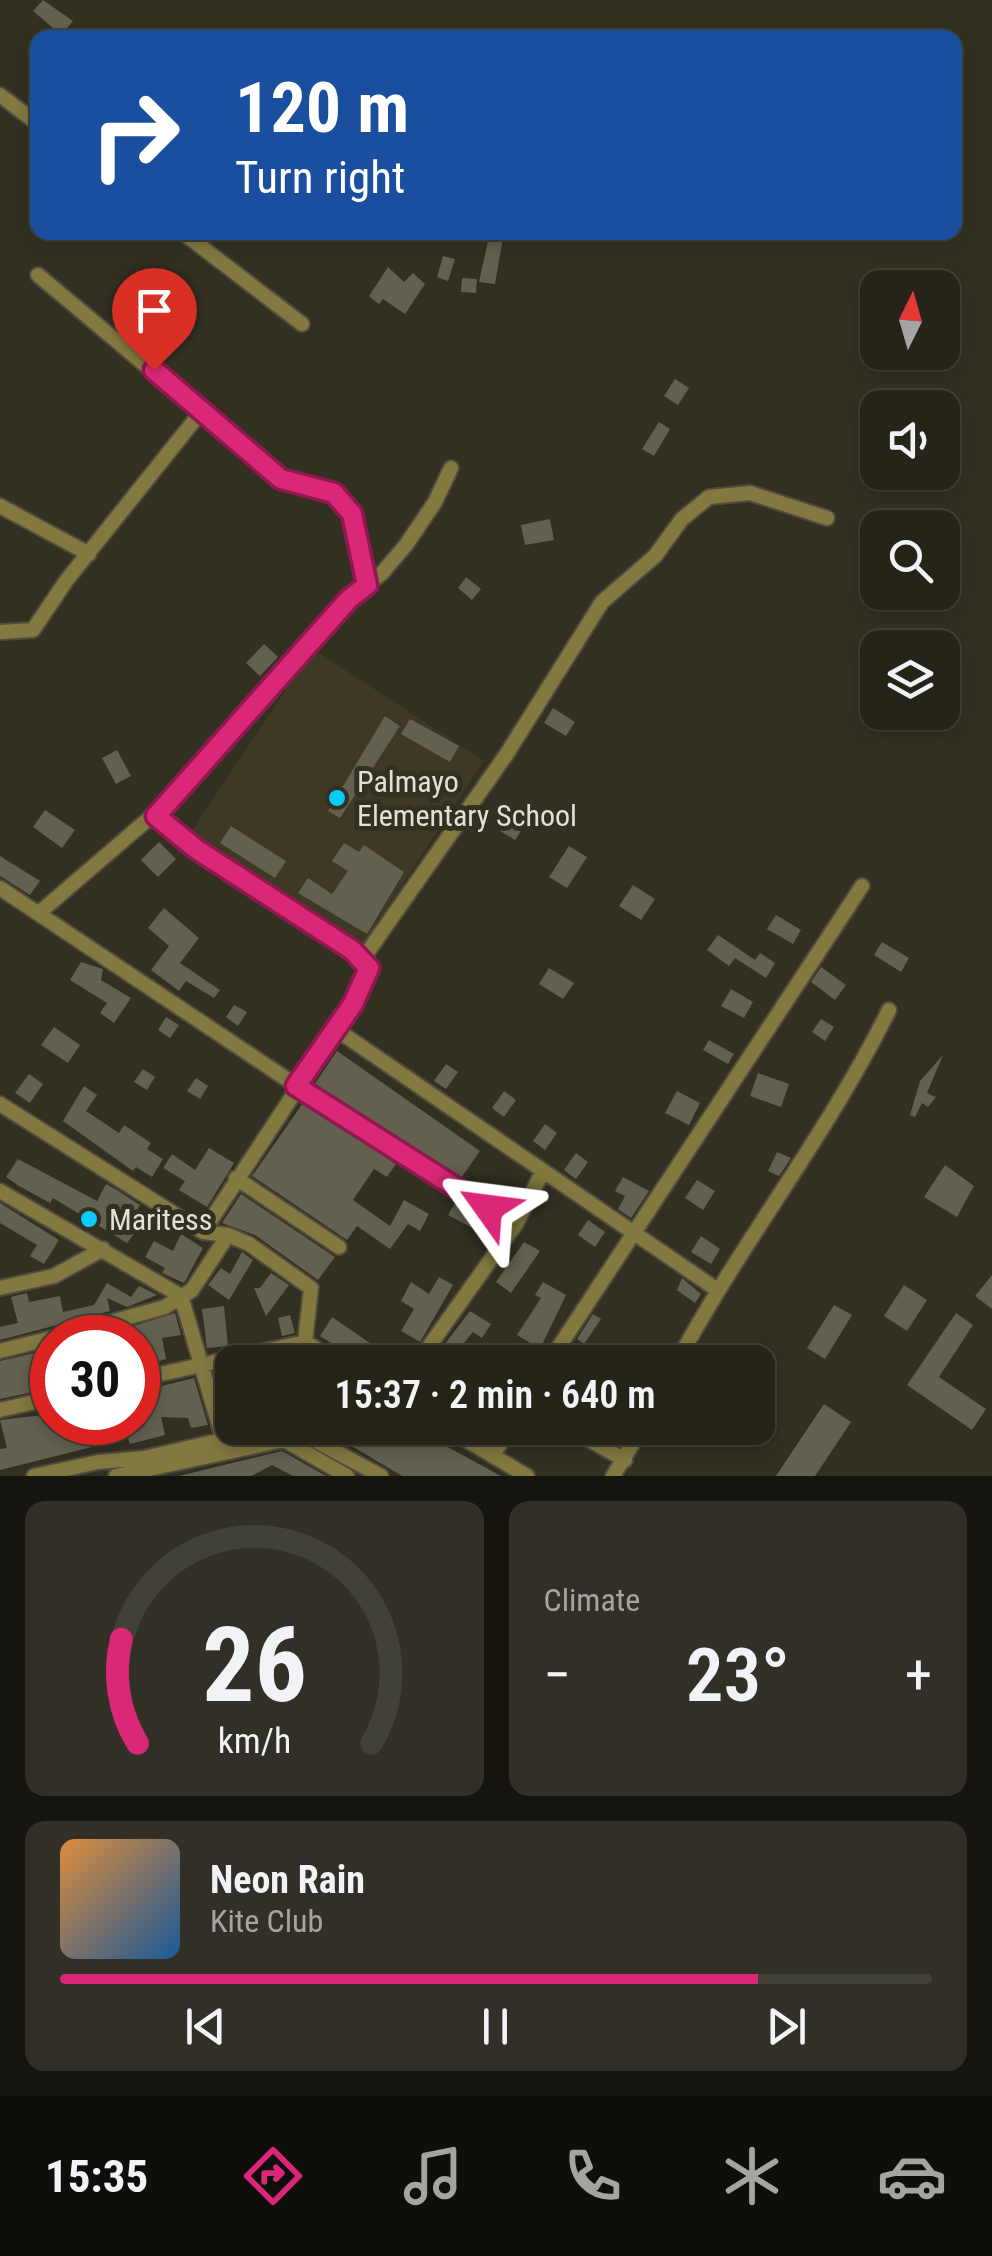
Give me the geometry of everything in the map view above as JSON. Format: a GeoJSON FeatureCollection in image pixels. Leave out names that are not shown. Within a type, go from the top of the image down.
{"type":"FeatureCollection","features":[{"type":"Feature","properties":{"kind":"street"},"geometry":{"type":"LineString","coordinates":[[0,96],[30,118]]}},
{"type":"Feature","properties":{"kind":"street"},"geometry":{"type":"LineString","coordinates":[[192,240],[302,324]]}},
{"type":"Feature","properties":{"kind":"street"},"geometry":{"type":"LineString","coordinates":[[38,275],[281,479],[334,493],[352,514],[367,585]]}},
{"type":"Feature","properties":{"kind":"street"},"geometry":{"type":"LineString","coordinates":[[0,632],[34,630],[88,554],[201,412]]}},
{"type":"Feature","properties":{"kind":"street"},"geometry":{"type":"LineString","coordinates":[[39,913],[156,816],[349,599],[406,544],[435,502],[451,468]]}},
{"type":"Feature","properties":{"kind":"street"},"geometry":{"type":"LineString","coordinates":[[362,960],[506,756],[602,602],[655,556],[682,518],[709,497],[750,493],[828,518]]}},
{"type":"Feature","properties":{"kind":"street"},"geometry":{"type":"LineString","coordinates":[[0,506],[88,554]]}},
{"type":"Feature","properties":{"kind":"street"},"geometry":{"type":"LineString","coordinates":[[156,816],[196,849],[369,968],[353,1004],[204,1232]]}},
{"type":"Feature","properties":{"kind":"street"},"geometry":{"type":"LineString","coordinates":[[560,1345],[862,886]]}},
{"type":"Feature","properties":{"kind":"street"},"geometry":{"type":"LineString","coordinates":[[0,888],[296,1086],[516,1224]]}},
{"type":"Feature","properties":{"kind":"street"},"geometry":{"type":"LineString","coordinates":[[686,1345],[716,1289],[810,1154],[889,1010]]}},
{"type":"Feature","properties":{"kind":"street"},"geometry":{"type":"LineString","coordinates":[[334,1028],[542,1174],[716,1289]]}},
{"type":"Feature","properties":{"kind":"street"},"geometry":{"type":"LineString","coordinates":[[0,1104],[204,1232],[228,1235],[249,1244],[311,1288],[305,1342]]}},
{"type":"Feature","properties":{"kind":"street"},"geometry":{"type":"LineString","coordinates":[[430,1345],[516,1224],[542,1174]]}},
{"type":"Feature","properties":{"kind":"street"},"geometry":{"type":"LineString","coordinates":[[236,1178],[339,1246]]}},
{"type":"Feature","properties":{"kind":"street"},"geometry":{"type":"LineString","coordinates":[[0,1191],[181,1296],[215,1409]]}},
{"type":"Feature","properties":{"kind":"street"},"geometry":{"type":"LineString","coordinates":[[148,1315],[181,1296],[203,1276],[228,1235]]}},
{"type":"Feature","properties":{"kind":"street"},"geometry":{"type":"LineString","coordinates":[[0,1288],[54,1276],[103,1249]]}},
{"type":"Feature","properties":{"kind":"street"},"geometry":{"type":"LineString","coordinates":[[160,1372],[305,1342],[310,1345]]}},
{"type":"Feature","properties":{"kind":"street"},"geometry":{"type":"LineString","coordinates":[[0,1350],[30,1343]]}},
{"type":"Feature","properties":{"kind":"street"},"geometry":{"type":"LineString","coordinates":[[0,1410],[30,1403]]}},
{"type":"Feature","properties":{"kind":"street"},"geometry":{"type":"LineString","coordinates":[[34,1476],[284,1440],[347,1476]]}},
{"type":"Feature","properties":{"kind":"street"},"geometry":{"type":"LineString","coordinates":[[116,1476],[204,1452],[215,1445]]}},
{"type":"Feature","properties":{"kind":"street"},"geometry":{"type":"LineString","coordinates":[[324,1445],[381,1476]]}},
{"type":"Feature","properties":{"kind":"street"},"geometry":{"type":"LineString","coordinates":[[476,1445],[527,1476]]}},
{"type":"Feature","properties":{"kind":"street"},"geometry":{"type":"LineString","coordinates":[[493,1455],[499,1445]]}},
{"type":"Feature","properties":{"kind":"street"},"geometry":{"type":"LineString","coordinates":[[598,1445],[625,1460]]}},
{"type":"Feature","properties":{"kind":"street"},"geometry":{"type":"LineString","coordinates":[[613,1476],[633,1445]]}},
{"type":"Feature","properties":{"kind":"shaded area","name":"Palmayo Elementary School"},"geometry":{"type":"Polygon","coordinates":[[[313,649],[484,761],[361,947],[190,834],[313,649]]]}},
{"type":"Feature","properties":{"kind":"building"},"geometry":{"type":"Polygon","coordinates":[[[43,0],[73,21],[65,30],[55,30],[33,11],[43,0]]]}},
{"type":"Feature","properties":{"kind":"building"},"geometry":{"type":"Polygon","coordinates":[[[488,240],[503,240],[495,284],[479,282],[488,240]]]}},
{"type":"Feature","properties":{"kind":"building"},"geometry":{"type":"Polygon","coordinates":[[[443,256],[455,259],[448,281],[437,277],[443,256]]]}},
{"type":"Feature","properties":{"kind":"building"},"geometry":{"type":"Polygon","coordinates":[[[388,267],[404,282],[413,273],[425,284],[405,314],[383,299],[379,304],[369,296],[388,267]]]}},
{"type":"Feature","properties":{"kind":"building"},"geometry":{"type":"Polygon","coordinates":[[[462,278],[477,279],[476,293],[461,292],[462,278]]]}},
{"type":"Feature","properties":{"kind":"building"},"geometry":{"type":"Polygon","coordinates":[[[675,379],[689,388],[678,405],[664,396],[675,379]]]}},
{"type":"Feature","properties":{"kind":"building"},"geometry":{"type":"Polygon","coordinates":[[[659,422],[670,429],[654,456],[642,449],[659,422]]]}},
{"type":"Feature","properties":{"kind":"building"},"geometry":{"type":"Polygon","coordinates":[[[550,519],[554,540],[525,545],[521,525],[550,519]]]}},
{"type":"Feature","properties":{"kind":"building"},"geometry":{"type":"Polygon","coordinates":[[[466,577],[481,589],[472,600],[458,588],[466,577]]]}},
{"type":"Feature","properties":{"kind":"building"},"geometry":{"type":"Polygon","coordinates":[[[264,644],[278,657],[260,676],[246,663],[264,644]]]}},
{"type":"Feature","properties":{"kind":"building"},"geometry":{"type":"Polygon","coordinates":[[[553,708],[575,722],[566,736],[544,723],[553,708]]]}},
{"type":"Feature","properties":{"kind":"building"},"geometry":{"type":"Polygon","coordinates":[[[385,716],[400,726],[340,818],[328,811],[385,716]]]}},
{"type":"Feature","properties":{"kind":"building"},"geometry":{"type":"Polygon","coordinates":[[[410,719],[459,746],[450,762],[401,734],[410,719]]]}},
{"type":"Feature","properties":{"kind":"building"},"geometry":{"type":"Polygon","coordinates":[[[117,750],[131,776],[116,784],[102,758],[117,750]]]}},
{"type":"Feature","properties":{"kind":"building"},"geometry":{"type":"Polygon","coordinates":[[[45,810],[75,830],[62,848],[33,827],[45,810]]]}},
{"type":"Feature","properties":{"kind":"building"},"geometry":{"type":"Polygon","coordinates":[[[512,814],[526,823],[515,840],[500,831],[512,814]]]}},
{"type":"Feature","properties":{"kind":"building"},"geometry":{"type":"Polygon","coordinates":[[[231,826],[286,861],[275,878],[220,843],[231,826]]]}},
{"type":"Feature","properties":{"kind":"building"},"geometry":{"type":"Polygon","coordinates":[[[159,842],[176,859],[158,877],[141,860],[159,842]]]}},
{"type":"Feature","properties":{"kind":"building"},"geometry":{"type":"Polygon","coordinates":[[[344,843],[359,852],[364,845],[404,872],[367,934],[298,893],[308,878],[332,894],[348,871],[332,861],[344,843]]]}},
{"type":"Feature","properties":{"kind":"building"},"geometry":{"type":"Polygon","coordinates":[[[569,846],[587,857],[567,888],[549,877],[569,846]]]}},
{"type":"Feature","properties":{"kind":"building"},"geometry":{"type":"Polygon","coordinates":[[[0,856],[40,881],[30,895],[0,876],[0,856]]]}},
{"type":"Feature","properties":{"kind":"building"},"geometry":{"type":"Polygon","coordinates":[[[633,885],[655,899],[641,920],[619,906],[633,885]]]}},
{"type":"Feature","properties":{"kind":"building"},"geometry":{"type":"Polygon","coordinates":[[[164,908],[199,938],[180,963],[220,990],[214,998],[186,981],[179,991],[151,970],[169,946],[148,928],[164,908]]]}},
{"type":"Feature","properties":{"kind":"building"},"geometry":{"type":"Polygon","coordinates":[[[776,915],[801,930],[793,944],[767,929],[776,915]]]}},
{"type":"Feature","properties":{"kind":"building"},"geometry":{"type":"Polygon","coordinates":[[[718,935],[755,960],[760,953],[775,963],[766,978],[735,958],[729,966],[707,950],[718,935]]]}},
{"type":"Feature","properties":{"kind":"building"},"geometry":{"type":"Polygon","coordinates":[[[882,942],[909,958],[901,972],[874,955],[882,942]]]}},
{"type":"Feature","properties":{"kind":"building"},"geometry":{"type":"Polygon","coordinates":[[[81,962],[103,969],[101,980],[131,998],[114,1023],[100,1013],[107,1003],[70,980],[81,962]]]}},
{"type":"Feature","properties":{"kind":"building"},"geometry":{"type":"Polygon","coordinates":[[[821,967],[846,985],[835,1000],[811,982],[821,967]]]}},
{"type":"Feature","properties":{"kind":"building"},"geometry":{"type":"Polygon","coordinates":[[[549,968],[574,983],[563,999],[539,984],[549,968]]]}},
{"type":"Feature","properties":{"kind":"building"},"geometry":{"type":"Polygon","coordinates":[[[731,989],[753,1002],[744,1018],[721,1006],[731,989]]]}},
{"type":"Feature","properties":{"kind":"building"},"geometry":{"type":"Polygon","coordinates":[[[234,1005],[247,1012],[238,1026],[226,1017],[234,1005]]]}},
{"type":"Feature","properties":{"kind":"building"},"geometry":{"type":"Polygon","coordinates":[[[166,1017],[179,1025],[170,1038],[158,1030],[166,1017]]]}},
{"type":"Feature","properties":{"kind":"building"},"geometry":{"type":"Polygon","coordinates":[[[821,1019],[834,1027],[825,1041],[812,1032],[821,1019]]]}},
{"type":"Feature","properties":{"kind":"building"},"geometry":{"type":"Polygon","coordinates":[[[54,1027],[80,1045],[68,1063],[41,1045],[54,1027]]]}},
{"type":"Feature","properties":{"kind":"building"},"geometry":{"type":"Polygon","coordinates":[[[709,1040],[734,1054],[728,1064],[703,1050],[709,1040]]]}},
{"type":"Feature","properties":{"kind":"building"},"geometry":{"type":"Polygon","coordinates":[[[337,1051],[480,1151],[461,1178],[314,1085],[337,1051]]]}},
{"type":"Feature","properties":{"kind":"building"},"geometry":{"type":"Polygon","coordinates":[[[943,1055],[927,1093],[936,1097],[928,1107],[922,1103],[915,1117],[910,1115],[920,1081],[943,1055]]]}},
{"type":"Feature","properties":{"kind":"building"},"geometry":{"type":"Polygon","coordinates":[[[446,1064],[458,1072],[446,1089],[434,1081],[446,1064]]]}},
{"type":"Feature","properties":{"kind":"building"},"geometry":{"type":"Polygon","coordinates":[[[143,1069],[155,1077],[147,1090],[134,1082],[143,1069]]]}},
{"type":"Feature","properties":{"kind":"building"},"geometry":{"type":"Polygon","coordinates":[[[758,1073],[789,1084],[781,1107],[750,1096],[758,1073]]]}},
{"type":"Feature","properties":{"kind":"building"},"geometry":{"type":"Polygon","coordinates":[[[29,1074],[43,1084],[30,1103],[15,1093],[29,1074]]]}},
{"type":"Feature","properties":{"kind":"building"},"geometry":{"type":"Polygon","coordinates":[[[196,1078],[208,1086],[200,1099],[187,1091],[196,1078]]]}},
{"type":"Feature","properties":{"kind":"building"},"geometry":{"type":"Polygon","coordinates":[[[84,1086],[97,1095],[86,1111],[119,1133],[124,1125],[151,1143],[147,1149],[163,1159],[152,1177],[136,1167],[133,1171],[63,1121],[84,1086]]]}},
{"type":"Feature","properties":{"kind":"building"},"geometry":{"type":"Polygon","coordinates":[[[504,1091],[516,1100],[504,1117],[492,1108],[504,1091]]]}},
{"type":"Feature","properties":{"kind":"building"},"geometry":{"type":"Polygon","coordinates":[[[677,1091],[700,1103],[689,1125],[665,1113],[677,1091]]]}},
{"type":"Feature","properties":{"kind":"building"},"geometry":{"type":"Polygon","coordinates":[[[303,1103],[396,1164],[387,1177],[374,1169],[353,1200],[390,1226],[404,1200],[429,1214],[420,1231],[408,1224],[390,1249],[357,1226],[347,1240],[252,1176],[303,1103]]]}},
{"type":"Feature","properties":{"kind":"building"},"geometry":{"type":"Polygon","coordinates":[[[545,1124],[557,1133],[545,1150],[533,1141],[545,1124]]]}},
{"type":"Feature","properties":{"kind":"building"},"geometry":{"type":"Polygon","coordinates":[[[209,1148],[234,1163],[207,1207],[179,1190],[185,1181],[163,1168],[172,1154],[195,1170],[209,1148]]]}},
{"type":"Feature","properties":{"kind":"building"},"geometry":{"type":"Polygon","coordinates":[[[777,1152],[791,1158],[779,1176],[768,1171],[777,1152]]]}},
{"type":"Feature","properties":{"kind":"building"},"geometry":{"type":"Polygon","coordinates":[[[576,1153],[588,1162],[576,1179],[564,1170],[576,1153]]]}},
{"type":"Feature","properties":{"kind":"building"},"geometry":{"type":"Polygon","coordinates":[[[18,1159],[97,1201],[106,1184],[117,1190],[140,1205],[130,1221],[139,1227],[127,1243],[53,1198],[50,1203],[19,1186],[6,1177],[18,1159]]]}},
{"type":"Feature","properties":{"kind":"building"},"geometry":{"type":"Polygon","coordinates":[[[945,1165],[974,1186],[957,1217],[924,1197],[945,1165]]]}},
{"type":"Feature","properties":{"kind":"building"},"geometry":{"type":"Polygon","coordinates":[[[623,1177],[649,1191],[631,1218],[618,1209],[625,1196],[615,1191],[623,1177]]]}},
{"type":"Feature","properties":{"kind":"building"},"geometry":{"type":"Polygon","coordinates":[[[697,1180],[715,1191],[703,1210],[685,1198],[697,1180]]]}},
{"type":"Feature","properties":{"kind":"building"},"geometry":{"type":"Polygon","coordinates":[[[241,1194],[335,1257],[318,1280],[255,1235],[222,1223],[241,1194]]]}},
{"type":"Feature","properties":{"kind":"building"},"geometry":{"type":"Polygon","coordinates":[[[457,1200],[487,1219],[480,1232],[448,1215],[457,1200]]]}},
{"type":"Feature","properties":{"kind":"building"},"geometry":{"type":"Polygon","coordinates":[[[0,1203],[59,1240],[44,1264],[30,1256],[37,1245],[0,1223],[0,1203]]]}},
{"type":"Feature","properties":{"kind":"building"},"geometry":{"type":"Polygon","coordinates":[[[588,1220],[605,1232],[595,1247],[578,1235],[588,1220]]]}},
{"type":"Feature","properties":{"kind":"building"},"geometry":{"type":"Polygon","coordinates":[[[181,1234],[203,1248],[184,1283],[162,1273],[165,1268],[145,1257],[154,1241],[173,1251],[181,1234]]]}},
{"type":"Feature","properties":{"kind":"building"},"geometry":{"type":"Polygon","coordinates":[[[701,1236],[720,1249],[711,1264],[691,1252],[701,1236]]]}},
{"type":"Feature","properties":{"kind":"building"},"geometry":{"type":"Polygon","coordinates":[[[524,1242],[540,1251],[511,1293],[496,1282],[524,1242]]]}},
{"type":"Feature","properties":{"kind":"building"},"geometry":{"type":"Polygon","coordinates":[[[242,1252],[253,1260],[229,1300],[208,1285],[221,1268],[230,1274],[242,1252]]]}},
{"type":"Feature","properties":{"kind":"building"},"geometry":{"type":"Polygon","coordinates":[[[271,1273],[289,1285],[266,1316],[254,1288],[260,1288],[271,1273]]]}},
{"type":"Feature","properties":{"kind":"building"},"geometry":{"type":"Polygon","coordinates":[[[992,1275],[992,1309],[975,1296],[992,1275]]]}},
{"type":"Feature","properties":{"kind":"building"},"geometry":{"type":"Polygon","coordinates":[[[439,1277],[453,1285],[420,1342],[401,1331],[414,1309],[401,1301],[411,1282],[429,1294],[439,1277]]]}},
{"type":"Feature","properties":{"kind":"building"},"geometry":{"type":"Polygon","coordinates":[[[682,1278],[701,1294],[695,1303],[677,1290],[682,1278]]]}},
{"type":"Feature","properties":{"kind":"building"},"geometry":{"type":"Polygon","coordinates":[[[543,1282],[566,1295],[542,1345],[533,1345],[517,1335],[541,1298],[535,1295],[543,1282]]]}},
{"type":"Feature","properties":{"kind":"building"},"geometry":{"type":"Polygon","coordinates":[[[107,1283],[131,1297],[139,1286],[157,1295],[127,1307],[107,1298],[110,1311],[95,1315],[30,1315],[30,1332],[0,1340],[0,1327],[18,1323],[11,1297],[27,1293],[29,1302],[60,1296],[63,1312],[94,1305],[107,1283]]]}},
{"type":"Feature","properties":{"kind":"building"},"geometry":{"type":"Polygon","coordinates":[[[904,1285],[927,1300],[907,1331],[884,1316],[904,1285]]]}},
{"type":"Feature","properties":{"kind":"building"},"geometry":{"type":"Polygon","coordinates":[[[834,1305],[852,1315],[825,1359],[807,1348],[834,1305]]]}},
{"type":"Feature","properties":{"kind":"building"},"geometry":{"type":"Polygon","coordinates":[[[224,1306],[228,1345],[207,1348],[202,1309],[224,1306]]]}},
{"type":"Feature","properties":{"kind":"building"},"geometry":{"type":"Polygon","coordinates":[[[470,1311],[491,1324],[482,1338],[473,1332],[462,1345],[444,1345],[470,1311]]]}},
{"type":"Feature","properties":{"kind":"building"},"geometry":{"type":"Polygon","coordinates":[[[175,1313],[181,1335],[162,1338],[166,1359],[160,1361],[160,1318],[175,1313]]]}},
{"type":"Feature","properties":{"kind":"building"},"geometry":{"type":"Polygon","coordinates":[[[956,1313],[973,1325],[939,1377],[986,1409],[972,1430],[907,1385],[956,1313]]]}},
{"type":"Feature","properties":{"kind":"building"},"geometry":{"type":"Polygon","coordinates":[[[593,1314],[601,1319],[584,1344],[577,1339],[593,1314]]]}},
{"type":"Feature","properties":{"kind":"building"},"geometry":{"type":"Polygon","coordinates":[[[290,1315],[295,1333],[282,1336],[278,1318],[290,1315]]]}},
{"type":"Feature","properties":{"kind":"building"},"geometry":{"type":"Polygon","coordinates":[[[332,1317],[373,1345],[334,1345],[320,1336],[332,1317]]]}},
{"type":"Feature","properties":{"kind":"building"},"geometry":{"type":"Polygon","coordinates":[[[30,1354],[30,1393],[0,1399],[0,1361],[30,1354]]]}},
{"type":"Feature","properties":{"kind":"building"},"geometry":{"type":"Polygon","coordinates":[[[194,1378],[208,1425],[191,1428],[188,1418],[161,1417],[165,1435],[160,1436],[160,1386],[194,1378]]]}},
{"type":"Feature","properties":{"kind":"building"},"geometry":{"type":"Polygon","coordinates":[[[824,1404],[851,1422],[815,1476],[776,1476],[824,1404]]]}},
{"type":"Feature","properties":{"kind":"building"},"geometry":{"type":"Polygon","coordinates":[[[30,1417],[30,1445],[100,1445],[0,1470],[0,1449],[7,1448],[0,1420],[30,1417]]]}},
{"type":"Feature","properties":{"kind":"building"},"geometry":{"type":"Polygon","coordinates":[[[350,1445],[444,1445],[501,1476],[402,1476],[350,1445]]]}},
{"type":"Feature","properties":{"kind":"building"},"geometry":{"type":"Polygon","coordinates":[[[282,1451],[326,1476],[293,1476],[272,1465],[251,1476],[179,1476],[282,1451]]]}},
{"type":"Feature","properties":{"kind":"place","name":"Palmayo Elementary School"},"geometry":{"type":"Point","coordinates":[337,798]}},
{"type":"Feature","properties":{"kind":"place","name":"Maritess"},"geometry":{"type":"Point","coordinates":[89,1219]}},
{"type":"Feature","properties":{"kind":"route"},"geometry":{"type":"LineString","coordinates":[[154,370],[281,479],[334,493],[352,514],[367,585],[349,599],[189,784],[156,816],[196,849],[352,950],[369,968],[353,1004],[296,1086],[488,1208]]}}]}
